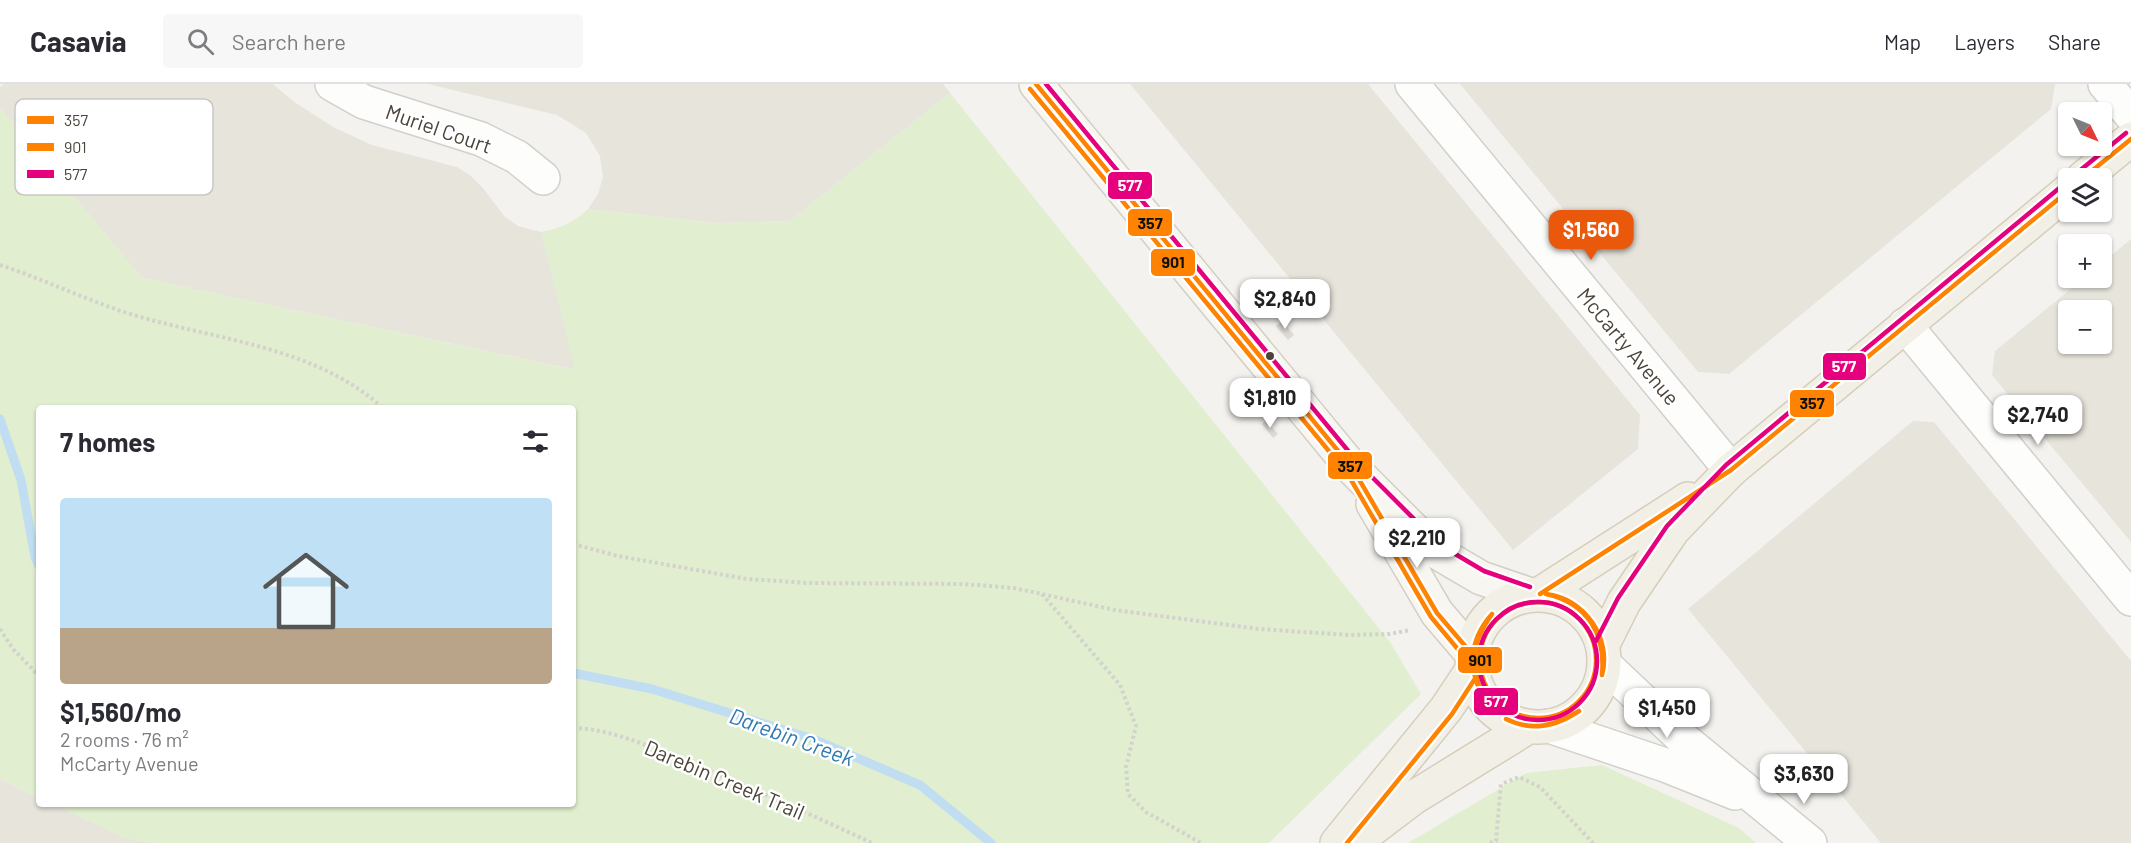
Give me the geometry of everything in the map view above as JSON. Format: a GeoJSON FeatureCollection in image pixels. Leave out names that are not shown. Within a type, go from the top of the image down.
{"type":"FeatureCollection","features":[{"type":"Feature","properties":{"kind":"main road"},"geometry":{"type":"LineString","coordinates":[[2095,168],[2131,139]]}},
{"type":"Feature","properties":{"kind":"main road"},"geometry":{"type":"LineString","coordinates":[[1354,843],[1413,798],[1539,727],[1570,719],[1588,705],[1599,686],[1604,654],[1624,602],[1673,530],[1731,470],[2058,199]]}},
{"type":"Feature","properties":{"kind":"main road"},"geometry":{"type":"LineString","coordinates":[[1337,843],[1439,718],[1472,662],[1477,633],[1490,615],[1507,602],[1534,594],[1731,470]]}},
{"type":"Feature","properties":{"kind":"main road"},"geometry":{"type":"LineString","coordinates":[[1534,594],[1561,598],[1580,608],[1594,624],[1604,654]]}},
{"type":"Feature","properties":{"kind":"main road"},"geometry":{"type":"LineString","coordinates":[[1472,662],[1478,690],[1491,707],[1507,720],[1539,727]]}},
{"type":"Feature","properties":{"kind":"street","name":"Muriel Court"},"geometry":{"type":"LineString","coordinates":[[332,84],[364,102],[482,139],[517,157],[543,178]]}},
{"type":"Feature","properties":{"kind":"street"},"geometry":{"type":"LineString","coordinates":[[1036,84],[1353,469],[1435,551],[1481,578],[1534,594]]}},
{"type":"Feature","properties":{"kind":"street","name":"McCarty Avenue"},"geometry":{"type":"LineString","coordinates":[[1412,84],[1731,470]]}},
{"type":"Feature","properties":{"kind":"street"},"geometry":{"type":"LineString","coordinates":[[2105,84],[2131,115]]}},
{"type":"Feature","properties":{"kind":"street"},"geometry":{"type":"LineString","coordinates":[[1905,325],[2131,599]]}},
{"type":"Feature","properties":{"kind":"street"},"geometry":{"type":"LineString","coordinates":[[1353,469],[1437,613],[1472,662]]}},
{"type":"Feature","properties":{"kind":"street"},"geometry":{"type":"LineString","coordinates":[[1604,654],[1683,738],[1810,843]]}},
{"type":"Feature","properties":{"kind":"street"},"geometry":{"type":"LineString","coordinates":[[1539,727],[1665,765],[1765,805]]}},
{"type":"Feature","properties":{"kind":"path"},"geometry":{"type":"LineString","coordinates":[[0,265],[136,315],[302,359],[339,377],[379,405]]}},
{"type":"Feature","properties":{"kind":"path"},"geometry":{"type":"LineString","coordinates":[[576,545],[618,556],[747,579],[808,583],[963,584],[1014,588],[1115,610],[1259,629],[1349,635],[1390,634],[1417,628],[1437,613]]}},
{"type":"Feature","properties":{"kind":"path"},"geometry":{"type":"LineString","coordinates":[[1042,593],[1119,685],[1136,726],[1126,768],[1128,794],[1146,813],[1201,843]]}},
{"type":"Feature","properties":{"kind":"path"},"geometry":{"type":"LineString","coordinates":[[0,629],[13,649],[36,673]]}},
{"type":"Feature","properties":{"kind":"path","name":"Darebin Creek Trail"},"geometry":{"type":"LineString","coordinates":[[576,728],[616,735],[643,744],[797,808],[872,843]]}},
{"type":"Feature","properties":{"kind":"path"},"geometry":{"type":"LineString","coordinates":[[1490,843],[1496,842],[1498,801],[1502,784],[1519,777],[1540,787],[1593,843]]}},
{"type":"Feature","properties":{"kind":"shaded area"},"geometry":{"type":"Polygon","coordinates":[[[4,84],[273,84],[293,101],[333,127],[372,145],[457,167],[483,188],[505,217],[518,226],[541,232],[576,370],[142,278],[73,195],[213,195],[213,99],[15,99],[15,126],[0,108],[0,87],[4,84]]]}},
{"type":"Feature","properties":{"kind":"shaded area"},"geometry":{"type":"Polygon","coordinates":[[[428,84],[943,84],[950,93],[790,221],[715,223],[588,209],[598,194],[603,177],[600,156],[586,133],[557,115],[428,84]]]}},
{"type":"Feature","properties":{"kind":"shaded area"},"geometry":{"type":"Polygon","coordinates":[[[1130,84],[1368,84],[1640,415],[1638,449],[1513,550],[1130,84]]]}},
{"type":"Feature","properties":{"kind":"shaded area"},"geometry":{"type":"Polygon","coordinates":[[[1460,84],[2055,84],[2051,109],[1729,374],[1698,372],[1460,84]]]}},
{"type":"Feature","properties":{"kind":"shaded area"},"geometry":{"type":"Polygon","coordinates":[[[2131,239],[2131,542],[1992,375],[1995,351],[2072,288],[2112,288],[2112,255],[2131,239]]]}},
{"type":"Feature","properties":{"kind":"shaded area"},"geometry":{"type":"Polygon","coordinates":[[[1913,421],[1934,422],[2131,661],[2131,843],[1881,843],[1688,609],[1913,421]]]}},
{"type":"Feature","properties":{"kind":"shaded area"},"geometry":{"type":"Polygon","coordinates":[[[0,779],[36,797],[36,807],[59,807],[123,837],[153,843],[0,843],[0,779]]]}},
{"type":"Feature","properties":{"kind":"green space"},"geometry":{"type":"Polygon","coordinates":[[[950,93],[1390,642],[1421,694],[1269,843],[153,843],[123,837],[59,807],[576,807],[576,405],[36,405],[36,797],[0,779],[0,108],[15,126],[15,195],[73,195],[142,278],[575,370],[541,232],[566,224],[588,209],[715,223],[790,221],[950,93]]]}},
{"type":"Feature","properties":{"kind":"green space"},"geometry":{"type":"Polygon","coordinates":[[[1602,765],[1739,828],[1756,843],[1408,843],[1526,773],[1602,765]]]}},
{"type":"Feature","properties":{"kind":"building"},"geometry":{"type":"Polygon","coordinates":[[[1282,321],[1294,335],[1288,340],[1276,326],[1282,321]]]}},
{"type":"Feature","properties":{"kind":"building"},"geometry":{"type":"Polygon","coordinates":[[[1266,420],[1278,434],[1273,438],[1262,424],[1266,420]]]}},
{"type":"Feature","properties":{"kind":"waterway","name":"Darebin Creek"},"geometry":{"type":"LineString","coordinates":[[0,419],[21,480],[36,559]]}},
{"type":"Feature","properties":{"kind":"waterway","name":"Darebin Creek"},"geometry":{"type":"LineString","coordinates":[[576,674],[652,689],[813,739],[920,785],[991,843]]}},
{"type":"Feature","properties":{"kind":"transit line","name":"357"},"geometry":{"type":"LineString","coordinates":[[1036,84],[1353,469],[1437,613],[1472,654]]}},
{"type":"Feature","properties":{"kind":"transit line","name":"577"},"geometry":{"type":"LineString","coordinates":[[1046,84],[1359,464],[1440,545],[1484,571],[1530,587]]}},
{"type":"Feature","properties":{"kind":"transit line","name":"901"},"geometry":{"type":"LineString","coordinates":[[1030,89],[1347,473],[1431,617],[1466,659]]}},
{"type":"Feature","properties":{"kind":"transit line","name":"577"},"geometry":{"type":"LineString","coordinates":[[2083,168],[2126,133]]}},
{"type":"Feature","properties":{"kind":"transit line","name":"357"},"geometry":{"type":"LineString","coordinates":[[2095,168],[2131,139]]}},
{"type":"Feature","properties":{"kind":"transit line","name":"577"},"geometry":{"type":"LineString","coordinates":[[1596,641],[1618,598],[1667,526],[1726,465],[2058,189]]}},
{"type":"Feature","properties":{"kind":"transit line","name":"357"},"geometry":{"type":"LineString","coordinates":[[1540,594],[1731,470],[2058,199]]}},
{"type":"Feature","properties":{"kind":"transit line","name":"357"},"geometry":{"type":"LineString","coordinates":[[1546,594],[1572,603],[1592,622],[1603,647],[1602,675]]}},
{"type":"Feature","properties":{"kind":"transit line","name":"357"},"geometry":{"type":"LineString","coordinates":[[1546,594],[1561,598],[1573,605],[1591,623],[1601,647],[1602,675]]}},
{"type":"Feature","properties":{"kind":"transit line","name":"901"},"geometry":{"type":"LineString","coordinates":[[1538,602],[1560,607],[1579,619],[1591,638],[1596,660],[1591,682],[1579,701],[1560,713],[1538,718],[1516,713],[1497,701],[1485,682],[1480,660],[1485,638],[1497,619],[1516,607],[1538,602]]}},
{"type":"Feature","properties":{"kind":"transit line","name":"577"},"geometry":{"type":"LineString","coordinates":[[1538,602],[1560,607],[1580,619],[1592,639],[1597,661],[1592,683],[1580,703],[1560,715],[1538,720],[1516,715],[1496,703],[1484,683],[1479,661],[1484,639],[1496,619],[1516,607],[1538,602]]}},
{"type":"Feature","properties":{"kind":"transit line","name":"357"},"geometry":{"type":"LineString","coordinates":[[1486,702],[1476,679],[1473,657],[1478,635],[1492,614]]}},
{"type":"Feature","properties":{"kind":"transit line","name":"357"},"geometry":{"type":"LineString","coordinates":[[1486,702],[1474,667],[1474,657],[1479,637],[1492,614]]}},
{"type":"Feature","properties":{"kind":"transit line","name":"901"},"geometry":{"type":"LineString","coordinates":[[1347,843],[1452,714],[1478,674]]}},
{"type":"Feature","properties":{"kind":"transit line","name":"357"},"geometry":{"type":"LineString","coordinates":[[1506,719],[1525,725],[1543,726],[1579,711]]}},
{"type":"Feature","properties":{"kind":"transit line","name":"357"},"geometry":{"type":"LineString","coordinates":[[1506,719],[1525,725],[1544,726],[1562,721],[1579,711]]}}]}
